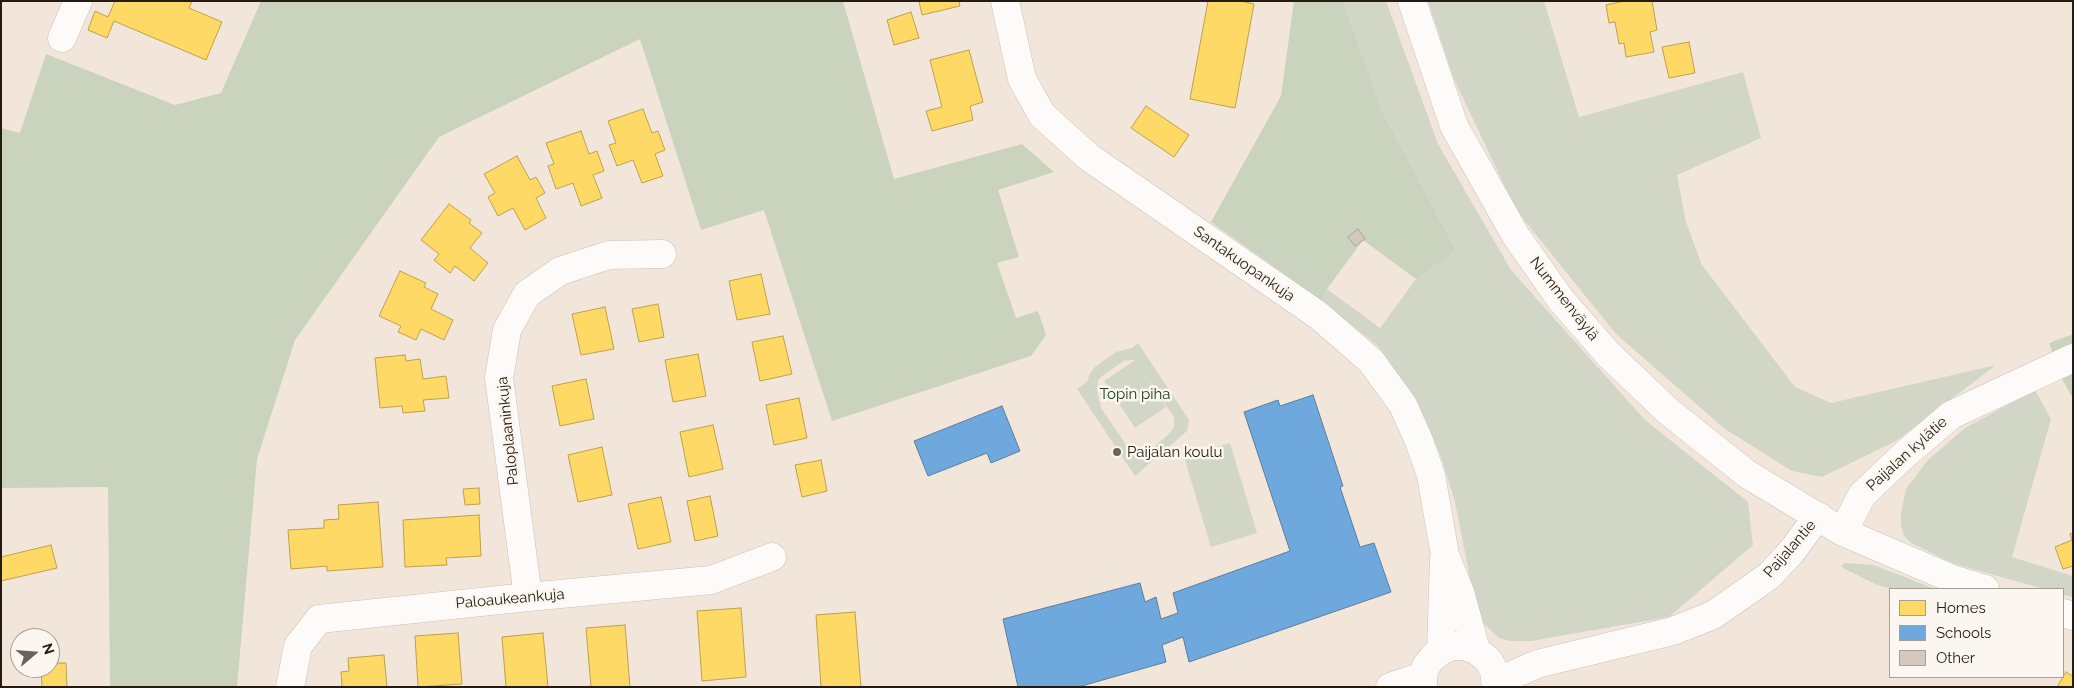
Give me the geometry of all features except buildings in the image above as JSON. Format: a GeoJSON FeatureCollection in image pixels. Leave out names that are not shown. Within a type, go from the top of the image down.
{"type":"FeatureCollection","features":[{"type":"Feature","properties":{"kind":"street"},"geometry":{"type":"LineString","coordinates":[[62,38],[78,1]]}},
{"type":"Feature","properties":{"kind":"street","name":"Santakuopankuja"},"geometry":{"type":"LineString","coordinates":[[1005,1],[1022,79],[1042,115],[1090,158],[1318,315],[1371,361],[1402,405],[1419,441],[1431,475],[1445,555],[1489,670]]}},
{"type":"Feature","properties":{"kind":"street","name":"Nummenväylä"},"geometry":{"type":"LineString","coordinates":[[1412,1],[1454,126],[1516,236],[1561,300],[1610,355],[1669,412],[1747,474],[1818,516]]}},
{"type":"Feature","properties":{"kind":"street","name":"Paloplaaninkuja"},"geometry":{"type":"LineString","coordinates":[[528,597],[499,378],[507,330],[527,294],[560,271],[609,254],[662,254]]}},
{"type":"Feature","properties":{"kind":"street","name":"Paijalan kylätie"},"geometry":{"type":"LineString","coordinates":[[1844,532],[1862,495],[1902,457],[1951,415],[2073,358]]}},
{"type":"Feature","properties":{"kind":"street","name":"Paijalantie"},"geometry":{"type":"LineString","coordinates":[[1441,651],[1452,646],[1464,646],[1489,670],[1537,664],[1673,631],[1713,615],[1769,576],[1818,516],[1844,532],[1954,580],[1982,588]]}},
{"type":"Feature","properties":{"kind":"street","name":"Santakuopankuja"},"geometry":{"type":"LineString","coordinates":[[1441,651],[1445,555]]}},
{"type":"Feature","properties":{"kind":"street","name":"Paloaukeankuja"},"geometry":{"type":"LineString","coordinates":[[290,687],[298,646],[319,619],[711,580],[772,558]]}},
{"type":"Feature","properties":{"kind":"street"},"geometry":{"type":"LineString","coordinates":[[1390,687],[1423,681],[1426,666],[1441,651]]}},
{"type":"Feature","properties":{"kind":"green space"},"geometry":{"type":"Polygon","coordinates":[[[261,1],[843,1],[894,179],[1022,144],[1054,172],[998,190],[1019,257],[997,263],[1016,318],[1038,311],[1046,335],[1031,356],[832,421],[764,210],[701,230],[640,39],[439,137],[295,340],[257,459],[237,687],[110,687],[108,487],[1,488],[1,128],[20,133],[46,54],[175,105],[221,93],[261,1]]]}},
{"type":"Feature","properties":{"kind":"green space"},"geometry":{"type":"Polygon","coordinates":[[[1294,1],[1343,1],[1382,110],[1456,251],[1416,279],[1363,240],[1321,300],[1211,222],[1281,96],[1294,1]]]}},
{"type":"Feature","properties":{"kind":"green space"},"geometry":{"type":"Polygon","coordinates":[[[1343,1],[1386,1],[1438,144],[1511,270],[1645,420],[1748,502],[1753,545],[1669,617],[1531,641],[1510,641],[1499,638],[1483,623],[1476,609],[1455,502],[1440,454],[1417,405],[1378,346],[1321,300],[1327,289],[1380,328],[1416,279],[1456,251],[1382,110],[1343,1]]]}},
{"type":"Feature","properties":{"kind":"green space"},"geometry":{"type":"Polygon","coordinates":[[[1428,1],[1544,1],[1579,117],[1743,72],[1761,138],[1677,175],[1686,222],[1702,265],[1795,387],[1831,403],[1996,365],[1896,441],[1822,477],[1792,471],[1725,429],[1616,334],[1516,210],[1454,79],[1428,1]]]}},
{"type":"Feature","properties":{"kind":"green space"},"geometry":{"type":"Polygon","coordinates":[[[2073,334],[2073,399],[2062,379],[2049,343],[2073,334]]]}},
{"type":"Feature","properties":{"kind":"green space","name":"Topin piha"},"geometry":{"type":"Polygon","coordinates":[[[1138,343],[1189,420],[1187,431],[1135,476],[1077,389],[1087,382],[1090,373],[1095,367],[1116,352],[1132,348],[1138,343]],[[1135,360],[1124,361],[1102,376],[1098,381],[1098,395],[1101,408],[1129,449],[1140,455],[1148,452],[1171,432],[1174,427],[1174,417],[1141,368],[1166,407],[1135,428],[1104,381],[1135,360]]]}},
{"type":"Feature","properties":{"kind":"green space"},"geometry":{"type":"Polygon","coordinates":[[[2035,390],[2051,419],[2012,557],[2073,576],[2073,597],[2064,595],[2064,588],[2040,588],[1955,564],[1911,543],[1904,536],[1901,514],[1906,489],[1928,460],[1965,428],[2035,390]]]}},
{"type":"Feature","properties":{"kind":"green space"},"geometry":{"type":"Polygon","coordinates":[[[1230,443],[1257,533],[1211,547],[1184,457],[1230,443]]]}},
{"type":"Feature","properties":{"kind":"green space"},"geometry":{"type":"Polygon","coordinates":[[[1845,563],[1874,565],[1932,588],[1889,588],[1877,585],[1843,568],[1841,565],[1845,563]]]}},
{"type":"Feature","properties":{"kind":"place","name":"Paijalan koulu"},"geometry":{"type":"Point","coordinates":[1117,452]}}]}
